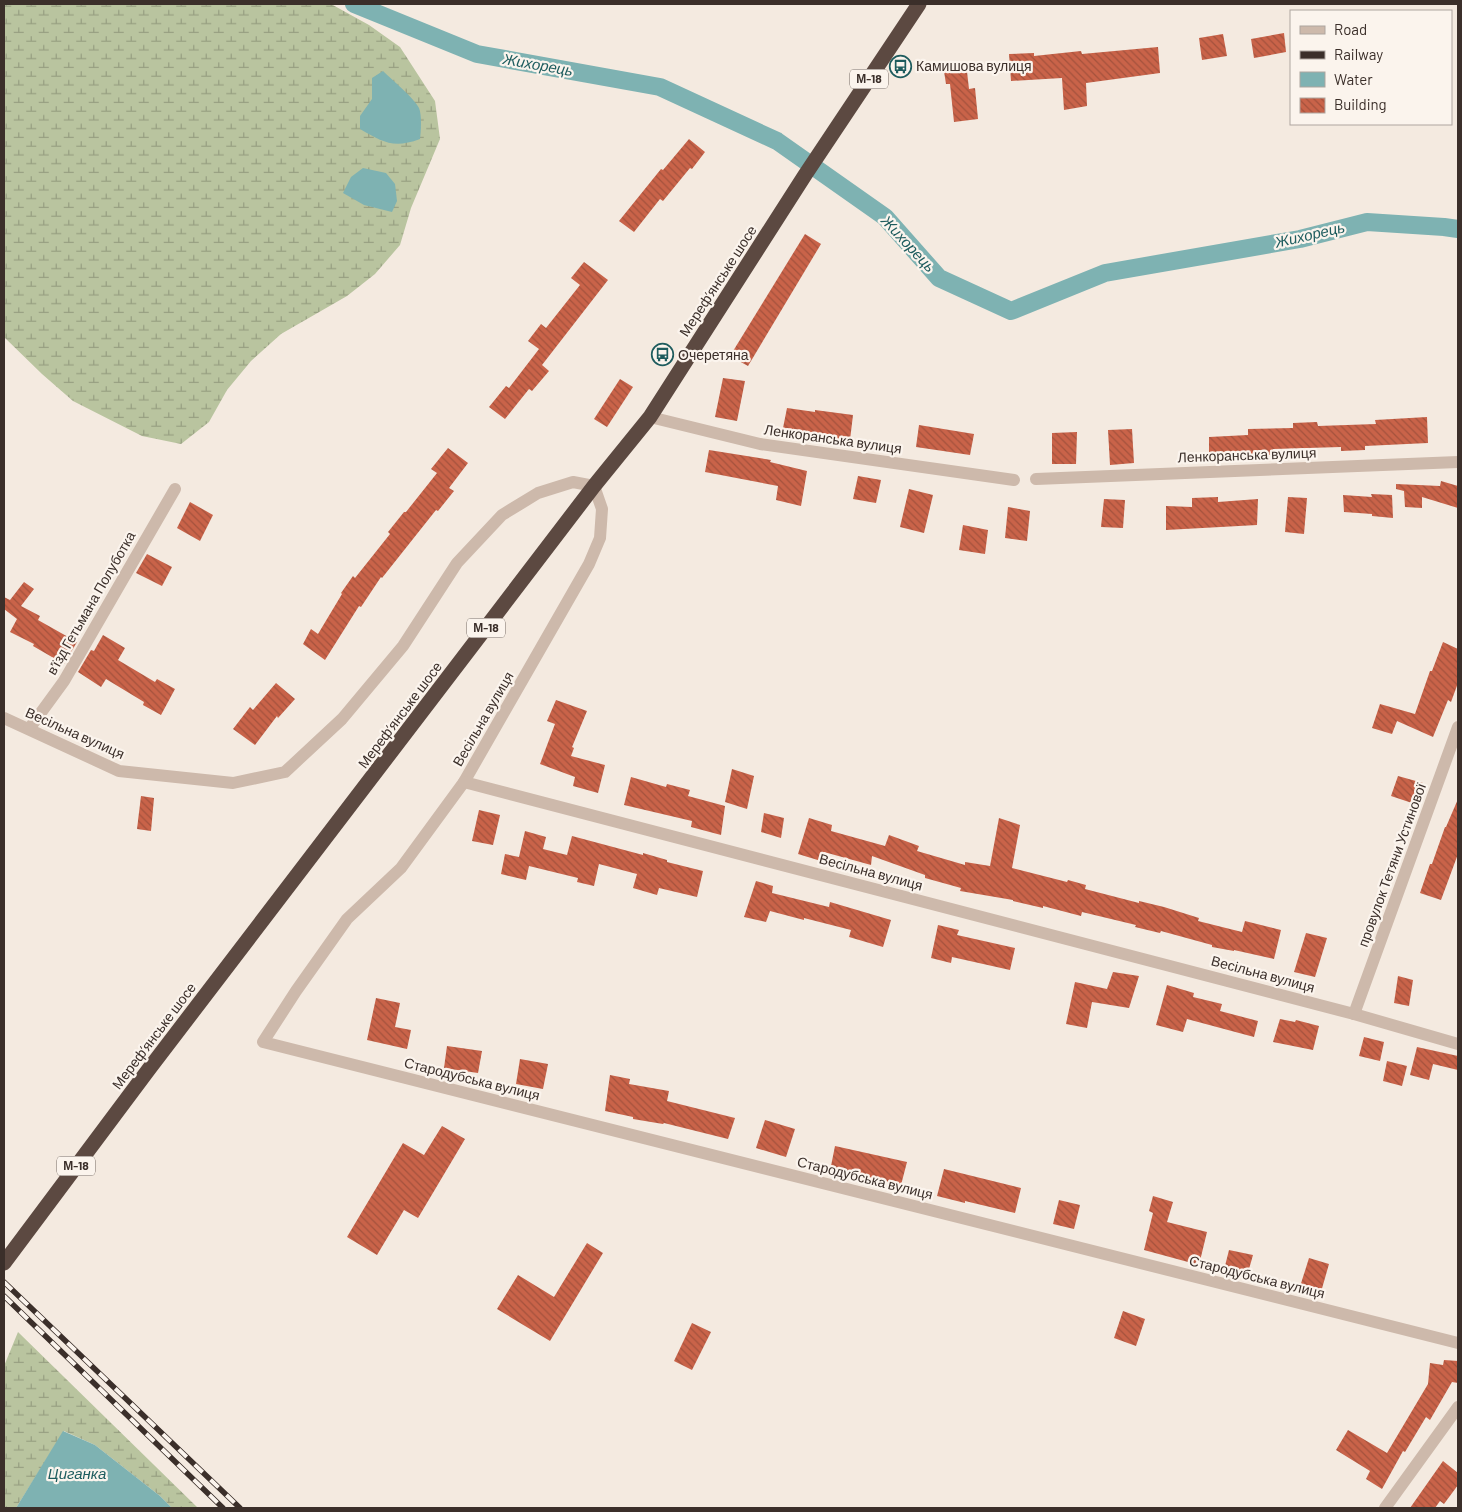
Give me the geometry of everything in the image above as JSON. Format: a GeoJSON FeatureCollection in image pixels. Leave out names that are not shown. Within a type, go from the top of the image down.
{"type":"FeatureCollection","features":[{"type":"Feature","properties":{"kind":"highway","name":"Мереф’янське шосе"},"geometry":{"type":"LineString","coordinates":[[4,1263],[149,1069],[594,486],[650,417],[805,175],[918,4]]}},
{"type":"Feature","properties":{"kind":"street","name":"Ленкоранська вулиця"},"geometry":{"type":"LineString","coordinates":[[650,417],[760,444],[1014,480]]}},
{"type":"Feature","properties":{"kind":"street","name":"Ленкоранська вулиця"},"geometry":{"type":"LineString","coordinates":[[1036,479],[1458,462]]}},
{"type":"Feature","properties":{"kind":"street","name":"Весільна вулиця"},"geometry":{"type":"LineString","coordinates":[[4,718],[119,771],[233,783],[285,772],[348,712],[403,646],[458,564],[502,515],[538,493],[573,482],[594,486],[602,509],[600,538],[589,564],[464,782],[1354,1014],[1458,1044]]}},
{"type":"Feature","properties":{"kind":"street","name":"в'їзд Гетьмана Полуботка"},"geometry":{"type":"LineString","coordinates":[[29,729],[64,680],[175,489]]}},
{"type":"Feature","properties":{"kind":"street","name":"провулок Тетяни Устинової"},"geometry":{"type":"LineString","coordinates":[[1354,1014],[1458,727]]}},
{"type":"Feature","properties":{"kind":"street","name":"Стародубська вулиця"},"geometry":{"type":"LineString","coordinates":[[464,782],[401,868],[348,919],[296,991],[264,1042],[1458,1343]]}},
{"type":"Feature","properties":{"kind":"street"},"geometry":{"type":"LineString","coordinates":[[1385,1508],[1458,1407]]}},
{"type":"Feature","properties":{"kind":"green space"},"geometry":{"type":"Polygon","coordinates":[[[4,4],[331,4],[369,25],[400,47],[435,101],[440,139],[411,208],[400,245],[375,274],[347,296],[281,334],[251,361],[227,390],[209,422],[181,444],[142,436],[73,401],[4,337],[4,4]]]}},
{"type":"Feature","properties":{"kind":"green space"},"geometry":{"type":"Polygon","coordinates":[[[18,1332],[198,1508],[172,1508],[160,1496],[95,1445],[64,1431],[16,1508],[4,1508],[4,1366],[18,1332]]]}},
{"type":"Feature","properties":{"kind":"water"},"geometry":{"type":"Polygon","coordinates":[[[383,71],[419,108],[421,119],[420,139],[395,144],[388,143],[360,129],[360,116],[372,99],[372,78],[383,71]]]}},
{"type":"Feature","properties":{"kind":"water"},"geometry":{"type":"Polygon","coordinates":[[[363,168],[386,173],[395,184],[397,201],[392,212],[364,205],[343,193],[351,177],[363,168]]]}},
{"type":"Feature","properties":{"kind":"water","name":"Циганка"},"geometry":{"type":"Polygon","coordinates":[[[63,1431],[95,1445],[160,1496],[172,1508],[16,1508],[63,1431]]]}},
{"type":"Feature","properties":{"kind":"building"},"geometry":{"type":"Polygon","coordinates":[[[1284,33],[1286,52],[1254,58],[1251,39],[1284,33]]]}},
{"type":"Feature","properties":{"kind":"building"},"geometry":{"type":"Polygon","coordinates":[[[1223,34],[1227,56],[1202,60],[1199,38],[1223,34]]]}},
{"type":"Feature","properties":{"kind":"building"},"geometry":{"type":"Polygon","coordinates":[[[1158,47],[1160,73],[1086,83],[1087,106],[1064,110],[1062,78],[1011,81],[1009,54],[1034,53],[1034,56],[1081,51],[1082,54],[1158,47]]]}},
{"type":"Feature","properties":{"kind":"building"},"geometry":{"type":"Polygon","coordinates":[[[966,63],[969,89],[975,88],[978,119],[954,122],[950,84],[946,84],[943,65],[966,63]]]}},
{"type":"Feature","properties":{"kind":"building"},"geometry":{"type":"Polygon","coordinates":[[[689,139],[705,152],[663,201],[660,199],[634,232],[619,221],[661,169],[663,170],[689,139]]]}},
{"type":"Feature","properties":{"kind":"building"},"geometry":{"type":"Polygon","coordinates":[[[805,234],[821,244],[748,366],[730,356],[805,234]]]}},
{"type":"Feature","properties":{"kind":"building"},"geometry":{"type":"Polygon","coordinates":[[[584,262],[608,280],[542,365],[549,371],[532,391],[529,389],[505,419],[489,407],[506,386],[509,388],[539,349],[528,341],[541,324],[546,328],[580,285],[571,278],[584,262]]]}},
{"type":"Feature","properties":{"kind":"building"},"geometry":{"type":"Polygon","coordinates":[[[723,378],[745,381],[737,421],[715,417],[723,378]]]}},
{"type":"Feature","properties":{"kind":"building"},"geometry":{"type":"Polygon","coordinates":[[[620,379],[633,387],[607,427],[594,419],[620,379]]]}},
{"type":"Feature","properties":{"kind":"building"},"geometry":{"type":"Polygon","coordinates":[[[787,408],[853,415],[850,440],[812,436],[812,433],[783,428],[787,408]]]}},
{"type":"Feature","properties":{"kind":"building"},"geometry":{"type":"Polygon","coordinates":[[[1427,417],[1428,443],[1365,446],[1365,450],[1341,451],[1341,447],[1273,449],[1274,455],[1209,456],[1209,437],[1248,435],[1248,429],[1293,428],[1293,423],[1317,422],[1318,426],[1376,424],[1375,420],[1427,417]]]}},
{"type":"Feature","properties":{"kind":"building"},"geometry":{"type":"Polygon","coordinates":[[[919,425],[974,434],[970,455],[916,447],[919,425]]]}},
{"type":"Feature","properties":{"kind":"building"},"geometry":{"type":"Polygon","coordinates":[[[1132,429],[1134,463],[1110,465],[1108,430],[1132,429]]]}},
{"type":"Feature","properties":{"kind":"building"},"geometry":{"type":"Polygon","coordinates":[[[1077,432],[1076,464],[1052,464],[1052,433],[1077,432]]]}},
{"type":"Feature","properties":{"kind":"building"},"geometry":{"type":"Polygon","coordinates":[[[448,448],[468,463],[449,488],[454,491],[381,577],[361,607],[359,606],[325,660],[303,644],[311,629],[318,634],[353,576],[355,578],[390,534],[388,532],[437,473],[431,469],[448,448]]]}},
{"type":"Feature","properties":{"kind":"building"},"geometry":{"type":"Polygon","coordinates":[[[709,450],[771,460],[770,462],[807,471],[801,506],[776,500],[778,486],[705,472],[709,450]]]}},
{"type":"Feature","properties":{"kind":"building"},"geometry":{"type":"Polygon","coordinates":[[[858,476],[881,480],[876,503],[853,499],[858,476]]]}},
{"type":"Feature","properties":{"kind":"building"},"geometry":{"type":"Polygon","coordinates":[[[1441,481],[1458,486],[1458,508],[1422,497],[1422,508],[1405,507],[1404,491],[1396,489],[1396,484],[1440,486],[1441,481]]]}},
{"type":"Feature","properties":{"kind":"building"},"geometry":{"type":"Polygon","coordinates":[[[909,489],[933,495],[924,533],[900,527],[909,489]]]}},
{"type":"Feature","properties":{"kind":"building"},"geometry":{"type":"Polygon","coordinates":[[[1371,494],[1392,495],[1393,518],[1344,512],[1343,495],[1372,497],[1371,494]]]}},
{"type":"Feature","properties":{"kind":"building"},"geometry":{"type":"Polygon","coordinates":[[[1218,497],[1218,502],[1258,499],[1257,525],[1166,530],[1166,506],[1192,507],[1192,498],[1218,497]]]}},
{"type":"Feature","properties":{"kind":"building"},"geometry":{"type":"Polygon","coordinates":[[[1288,497],[1307,498],[1304,534],[1285,532],[1288,497]]]}},
{"type":"Feature","properties":{"kind":"building"},"geometry":{"type":"Polygon","coordinates":[[[1104,499],[1125,500],[1123,528],[1101,527],[1104,499]]]}},
{"type":"Feature","properties":{"kind":"building"},"geometry":{"type":"Polygon","coordinates":[[[190,502],[213,515],[200,541],[177,528],[190,502]]]}},
{"type":"Feature","properties":{"kind":"building"},"geometry":{"type":"Polygon","coordinates":[[[1008,507],[1030,511],[1027,541],[1005,538],[1008,507]]]}},
{"type":"Feature","properties":{"kind":"building"},"geometry":{"type":"Polygon","coordinates":[[[963,525],[988,530],[985,554],[959,550],[963,525]]]}},
{"type":"Feature","properties":{"kind":"building"},"geometry":{"type":"Polygon","coordinates":[[[147,554],[172,567],[162,586],[136,573],[147,554]]]}},
{"type":"Feature","properties":{"kind":"building"},"geometry":{"type":"Polygon","coordinates":[[[24,582],[34,589],[21,606],[40,616],[38,620],[77,642],[64,664],[33,646],[34,644],[10,632],[17,619],[4,609],[4,597],[10,600],[24,582]]]}},
{"type":"Feature","properties":{"kind":"building"},"geometry":{"type":"Polygon","coordinates":[[[103,635],[125,648],[118,660],[155,682],[157,679],[175,689],[161,715],[143,705],[144,702],[106,679],[101,687],[78,672],[91,650],[94,651],[103,635]]]}},
{"type":"Feature","properties":{"kind":"building"},"geometry":{"type":"Polygon","coordinates":[[[1443,642],[1458,649],[1458,683],[1451,702],[1448,700],[1433,737],[1397,721],[1392,734],[1372,728],[1380,704],[1415,714],[1430,671],[1432,671],[1443,642]]]}},
{"type":"Feature","properties":{"kind":"building"},"geometry":{"type":"Polygon","coordinates":[[[276,683],[295,699],[278,718],[277,716],[255,745],[233,729],[250,707],[253,710],[276,683]]]}},
{"type":"Feature","properties":{"kind":"building"},"geometry":{"type":"Polygon","coordinates":[[[556,700],[587,711],[572,747],[574,748],[571,756],[605,765],[598,793],[573,786],[575,777],[540,764],[555,724],[547,721],[556,700]]]}},
{"type":"Feature","properties":{"kind":"building"},"geometry":{"type":"Polygon","coordinates":[[[732,769],[754,776],[747,809],[725,802],[732,769]]]}},
{"type":"Feature","properties":{"kind":"building"},"geometry":{"type":"Polygon","coordinates":[[[1398,776],[1423,783],[1415,804],[1391,796],[1398,776]]]}},
{"type":"Feature","properties":{"kind":"building"},"geometry":{"type":"Polygon","coordinates":[[[631,777],[666,787],[667,784],[690,790],[688,796],[725,806],[721,835],[691,827],[692,821],[624,805],[631,777]]]}},
{"type":"Feature","properties":{"kind":"building"},"geometry":{"type":"Polygon","coordinates":[[[141,796],[154,798],[151,831],[137,829],[141,796]]]}},
{"type":"Feature","properties":{"kind":"building"},"geometry":{"type":"Polygon","coordinates":[[[1458,799],[1458,854],[1441,900],[1420,893],[1430,864],[1432,864],[1445,827],[1458,799]]]}},
{"type":"Feature","properties":{"kind":"building"},"geometry":{"type":"Polygon","coordinates":[[[479,810],[500,815],[493,845],[472,841],[479,810]]]}},
{"type":"Feature","properties":{"kind":"building"},"geometry":{"type":"Polygon","coordinates":[[[764,813],[784,818],[781,838],[761,832],[764,813]]]}},
{"type":"Feature","properties":{"kind":"building"},"geometry":{"type":"Polygon","coordinates":[[[809,818],[832,825],[831,831],[885,846],[889,835],[919,846],[917,851],[965,865],[965,862],[990,866],[999,818],[1020,825],[1012,868],[1086,885],[1085,889],[1139,903],[1139,901],[1164,907],[1199,918],[1198,921],[1242,932],[1245,921],[1281,930],[1274,959],[1212,947],[1212,945],[1161,931],[1160,933],[1135,927],[1136,925],[1082,912],[1081,916],[1043,906],[1043,908],[1013,900],[960,891],[961,888],[925,878],[925,875],[872,856],[871,865],[824,852],[821,861],[798,854],[809,818]]]}},
{"type":"Feature","properties":{"kind":"building"},"geometry":{"type":"Polygon","coordinates":[[[525,831],[546,837],[543,849],[567,855],[572,836],[643,855],[643,853],[667,860],[667,862],[703,871],[697,897],[659,888],[657,895],[633,888],[637,874],[599,864],[594,886],[577,882],[578,878],[529,866],[526,880],[501,874],[505,854],[519,857],[525,831]]]}},
{"type":"Feature","properties":{"kind":"building"},"geometry":{"type":"Polygon","coordinates":[[[756,881],[773,886],[772,893],[829,907],[830,902],[891,920],[883,947],[849,937],[851,930],[804,918],[804,920],[770,911],[766,922],[744,917],[756,881]]]}},
{"type":"Feature","properties":{"kind":"building"},"geometry":{"type":"Polygon","coordinates":[[[938,925],[959,930],[957,935],[1015,948],[1010,970],[952,957],[951,963],[931,958],[938,925]]]}},
{"type":"Feature","properties":{"kind":"building"},"geometry":{"type":"Polygon","coordinates":[[[1306,933],[1327,938],[1315,977],[1294,972],[1306,933]]]}},
{"type":"Feature","properties":{"kind":"building"},"geometry":{"type":"Polygon","coordinates":[[[1113,972],[1139,976],[1129,1008],[1092,1002],[1087,1028],[1066,1024],[1075,982],[1107,989],[1113,972]]]}},
{"type":"Feature","properties":{"kind":"building"},"geometry":{"type":"Polygon","coordinates":[[[1398,976],[1413,980],[1409,1006],[1394,1003],[1398,976]]]}},
{"type":"Feature","properties":{"kind":"building"},"geometry":{"type":"Polygon","coordinates":[[[1167,985],[1194,993],[1193,997],[1222,1004],[1220,1011],[1258,1021],[1254,1037],[1187,1019],[1183,1032],[1156,1025],[1167,985]]]}},
{"type":"Feature","properties":{"kind":"building"},"geometry":{"type":"Polygon","coordinates":[[[376,998],[400,1003],[395,1027],[411,1030],[407,1049],[367,1040],[376,998]]]}},
{"type":"Feature","properties":{"kind":"building"},"geometry":{"type":"Polygon","coordinates":[[[1280,1019],[1295,1022],[1296,1020],[1319,1026],[1313,1050],[1273,1042],[1280,1019]]]}},
{"type":"Feature","properties":{"kind":"building"},"geometry":{"type":"Polygon","coordinates":[[[1364,1037],[1384,1042],[1380,1061],[1359,1056],[1364,1037]]]}},
{"type":"Feature","properties":{"kind":"building"},"geometry":{"type":"Polygon","coordinates":[[[447,1046],[482,1051],[478,1073],[444,1068],[447,1046]]]}},
{"type":"Feature","properties":{"kind":"building"},"geometry":{"type":"Polygon","coordinates":[[[1417,1047],[1458,1056],[1458,1070],[1433,1064],[1429,1080],[1410,1075],[1417,1047]]]}},
{"type":"Feature","properties":{"kind":"building"},"geometry":{"type":"Polygon","coordinates":[[[520,1059],[548,1064],[543,1089],[516,1084],[520,1059]]]}},
{"type":"Feature","properties":{"kind":"building"},"geometry":{"type":"Polygon","coordinates":[[[1387,1061],[1407,1066],[1402,1086],[1383,1081],[1387,1061]]]}},
{"type":"Feature","properties":{"kind":"building"},"geometry":{"type":"Polygon","coordinates":[[[610,1075],[630,1079],[629,1084],[669,1091],[667,1101],[735,1118],[728,1139],[664,1123],[633,1119],[633,1117],[605,1111],[610,1075]]]}},
{"type":"Feature","properties":{"kind":"building"},"geometry":{"type":"Polygon","coordinates":[[[765,1120],[795,1129],[786,1157],[756,1148],[765,1120]]]}},
{"type":"Feature","properties":{"kind":"building"},"geometry":{"type":"Polygon","coordinates":[[[442,1126],[465,1139],[418,1218],[404,1210],[377,1255],[347,1237],[403,1143],[424,1155],[442,1126]]]}},
{"type":"Feature","properties":{"kind":"building"},"geometry":{"type":"Polygon","coordinates":[[[835,1146],[907,1162],[901,1185],[853,1173],[852,1175],[830,1171],[835,1146]]]}},
{"type":"Feature","properties":{"kind":"building"},"geometry":{"type":"Polygon","coordinates":[[[944,1169],[1021,1188],[1015,1213],[937,1196],[944,1169]]]}},
{"type":"Feature","properties":{"kind":"building"},"geometry":{"type":"Polygon","coordinates":[[[1153,1196],[1173,1202],[1167,1222],[1207,1232],[1199,1265],[1144,1250],[1153,1213],[1149,1211],[1153,1196]]]}},
{"type":"Feature","properties":{"kind":"building"},"geometry":{"type":"Polygon","coordinates":[[[1059,1200],[1080,1205],[1074,1229],[1053,1224],[1059,1200]]]}},
{"type":"Feature","properties":{"kind":"building"},"geometry":{"type":"Polygon","coordinates":[[[587,1243],[603,1253],[550,1341],[497,1309],[518,1275],[554,1297],[587,1243]]]}},
{"type":"Feature","properties":{"kind":"building"},"geometry":{"type":"Polygon","coordinates":[[[1229,1250],[1253,1255],[1247,1276],[1224,1270],[1229,1250]]]}},
{"type":"Feature","properties":{"kind":"building"},"geometry":{"type":"Polygon","coordinates":[[[1309,1258],[1329,1264],[1319,1299],[1298,1293],[1309,1258]]]}},
{"type":"Feature","properties":{"kind":"building"},"geometry":{"type":"Polygon","coordinates":[[[1123,1311],[1145,1319],[1136,1346],[1114,1338],[1123,1311]]]}},
{"type":"Feature","properties":{"kind":"building"},"geometry":{"type":"Polygon","coordinates":[[[692,1323],[711,1332],[692,1370],[674,1361],[692,1323]]]}},
{"type":"Feature","properties":{"kind":"building"},"geometry":{"type":"Polygon","coordinates":[[[1444,1360],[1458,1361],[1458,1383],[1452,1382],[1430,1420],[1426,1417],[1405,1452],[1403,1451],[1382,1489],[1366,1479],[1370,1471],[1336,1450],[1348,1430],[1387,1453],[1428,1384],[1430,1363],[1443,1365],[1444,1360]]]}},
{"type":"Feature","properties":{"kind":"building"},"geometry":{"type":"Polygon","coordinates":[[[1443,1461],[1458,1473],[1458,1485],[1444,1504],[1440,1501],[1435,1508],[1410,1508],[1443,1461]]]}},
{"type":"Feature","properties":{"kind":"waterway","name":"Жихорець"},"geometry":{"type":"LineString","coordinates":[[354,4],[477,54],[660,87],[777,141],[885,217],[939,278],[1011,311],[1105,273],[1300,239],[1367,222],[1458,229]]}},
{"type":"Feature","properties":{"kind":"railway"},"geometry":{"type":"LineString","coordinates":[[4,1282],[240,1508]]}},
{"type":"Feature","properties":{"kind":"railway"},"geometry":{"type":"LineString","coordinates":[[4,1296],[223,1508]]}},
{"type":"Feature","properties":{"kind":"place","name":"Камишова вулиця"},"geometry":{"type":"Point","coordinates":[900,66]}},
{"type":"Feature","properties":{"kind":"place","name":"Очеретяна"},"geometry":{"type":"Point","coordinates":[662,355]}}]}
